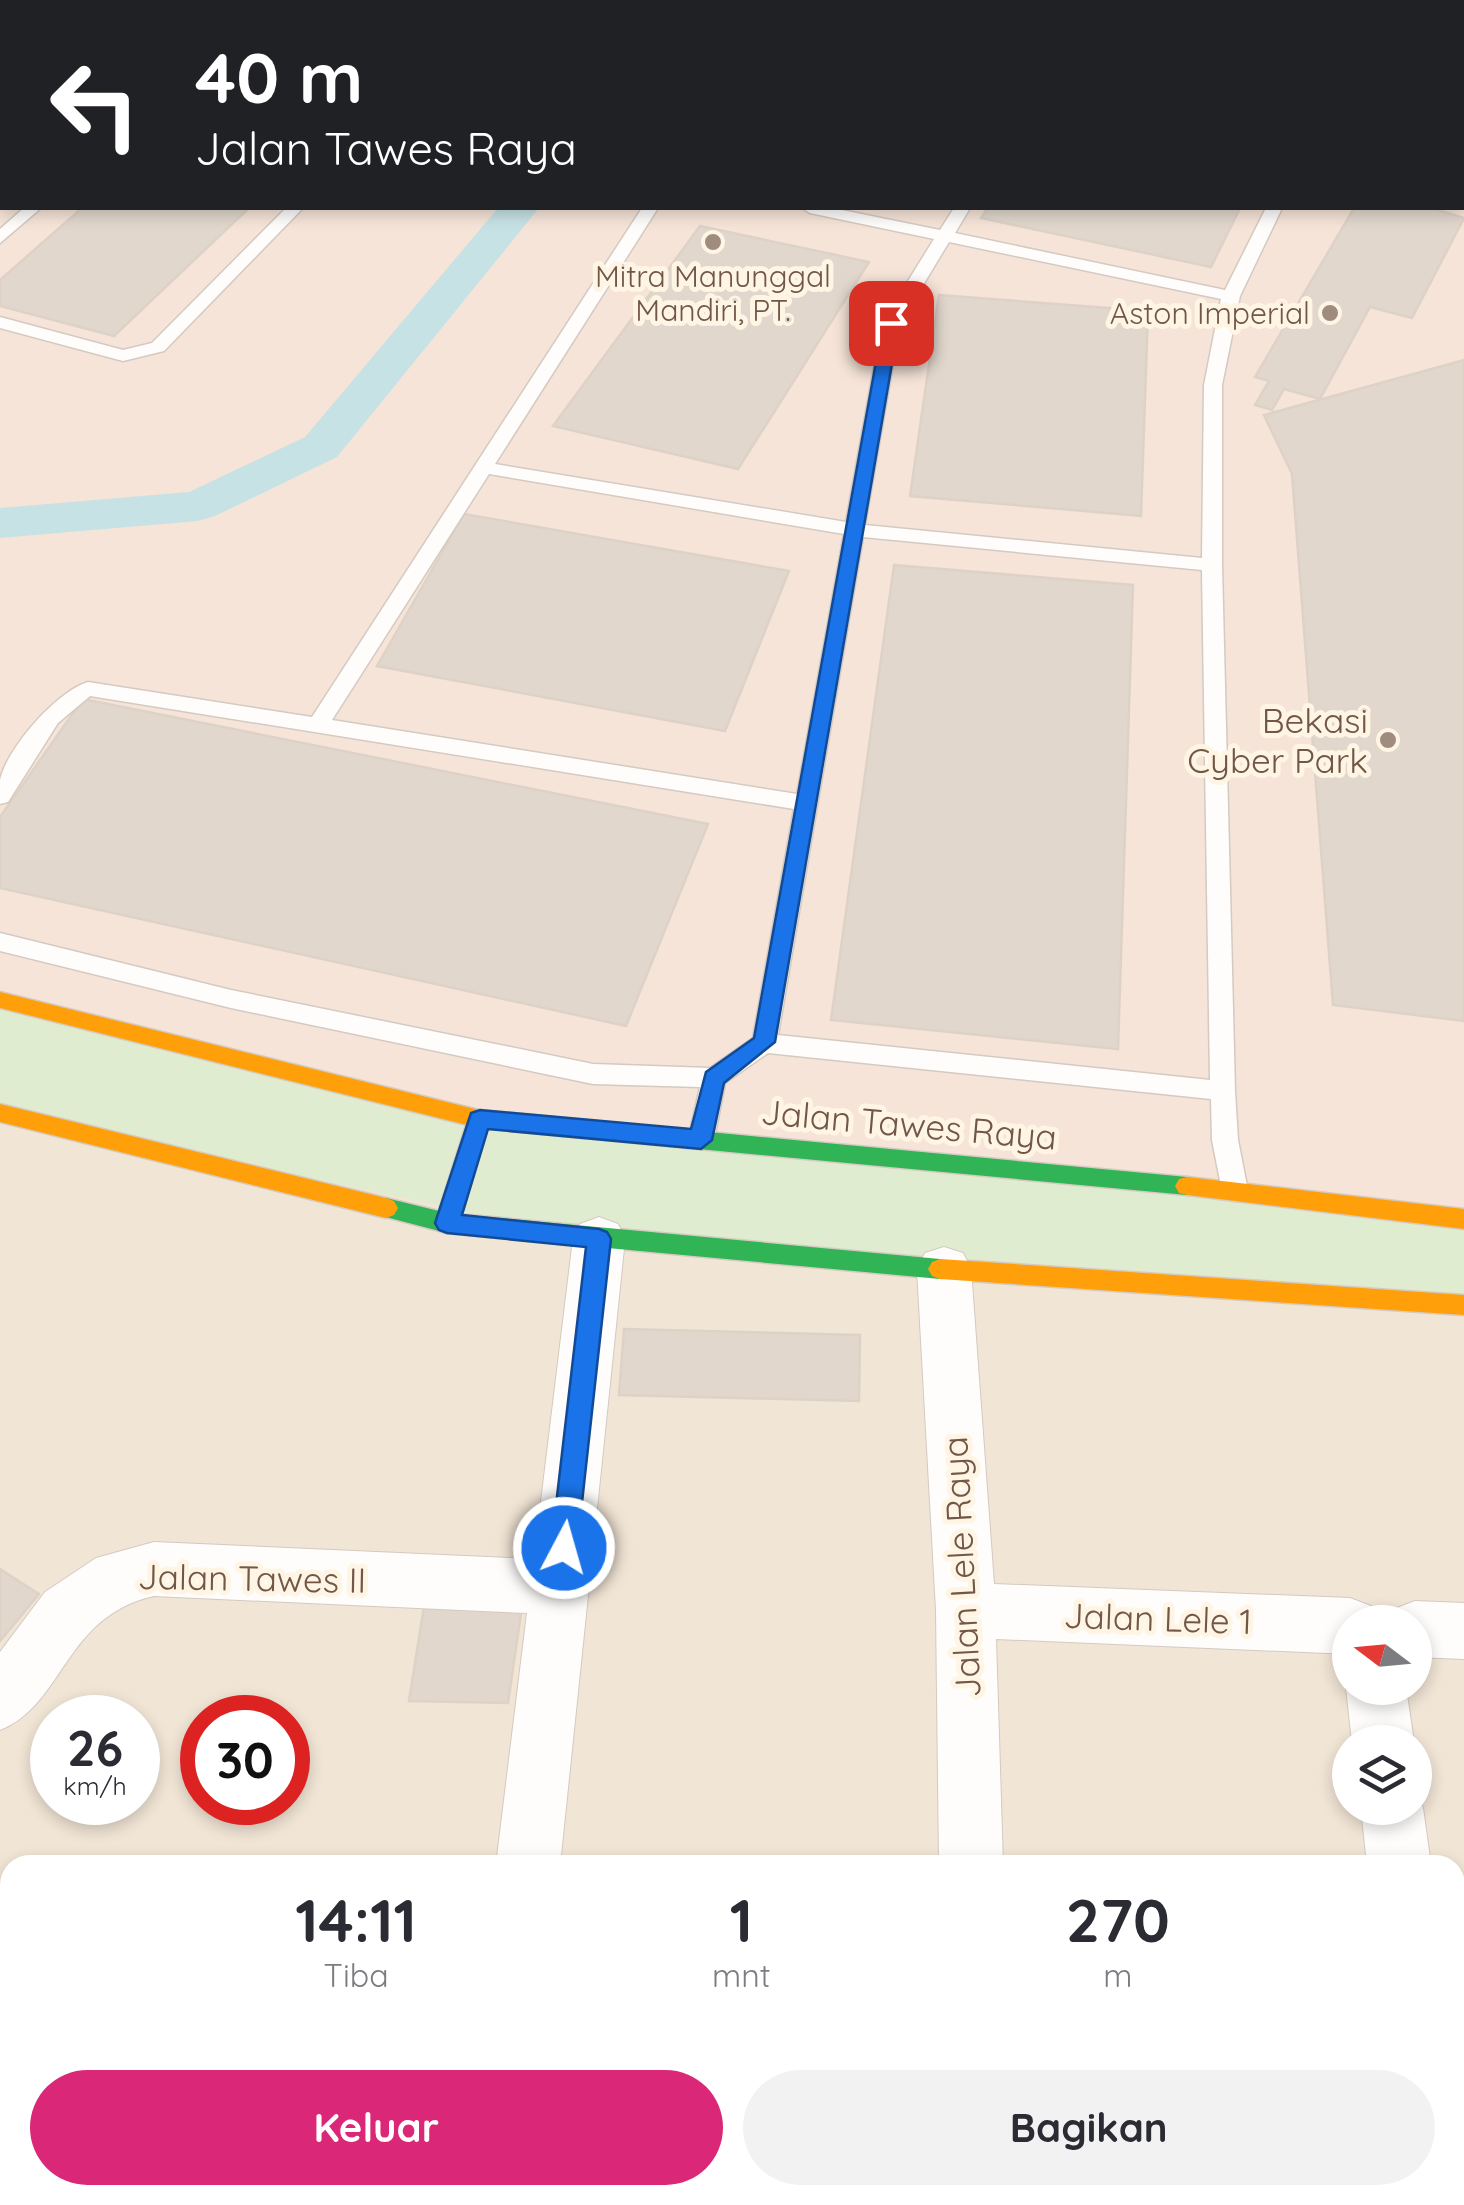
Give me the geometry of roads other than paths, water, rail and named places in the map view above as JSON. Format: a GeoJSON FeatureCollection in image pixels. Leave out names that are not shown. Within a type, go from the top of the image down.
{"type":"FeatureCollection","features":[{"type":"Feature","properties":{"kind":"main road"},"geometry":{"type":"LineString","coordinates":[[0,1032],[9,1003]]}},
{"type":"Feature","properties":{"kind":"main road","name":"Jalan Tawes Raya"},"geometry":{"type":"LineString","coordinates":[[9,1003],[480,1119],[1235,1191],[1464,1218]]}},
{"type":"Feature","properties":{"kind":"main road"},"geometry":{"type":"LineString","coordinates":[[0,1112],[447,1223],[944,1269],[1464,1304]]}},
{"type":"Feature","properties":{"kind":"main road"},"geometry":{"type":"LineString","coordinates":[[447,1223],[480,1119]]}},
{"type":"Feature","properties":{"kind":"street"},"geometry":{"type":"LineString","coordinates":[[529,1855],[599,1239]]}},
{"type":"Feature","properties":{"kind":"street","name":"Jalan Lele Raya"},"geometry":{"type":"LineString","coordinates":[[944,1269],[966,1610],[971,1855]]}},
{"type":"Feature","properties":{"kind":"street","name":"Jalan Tawes II"},"geometry":{"type":"LineString","coordinates":[[0,1701],[66,1612],[116,1577],[154,1569],[560,1587]]}},
{"type":"Feature","properties":{"kind":"street","name":"Jalan Lele 1"},"geometry":{"type":"LineString","coordinates":[[966,1610],[1332,1625]]}},
{"type":"Feature","properties":{"kind":"street"},"geometry":{"type":"LineString","coordinates":[[1432,1630],[1464,1631]]}},
{"type":"Feature","properties":{"kind":"street"},"geometry":{"type":"LineString","coordinates":[[1394,1825],[1398,1855]]}},
{"type":"Feature","properties":{"kind":"lane"},"geometry":{"type":"LineString","coordinates":[[0,238],[31,210]]}},
{"type":"Feature","properties":{"kind":"lane"},"geometry":{"type":"LineString","coordinates":[[0,322],[124,356],[158,348],[293,210]]}},
{"type":"Feature","properties":{"kind":"lane"},"geometry":{"type":"LineString","coordinates":[[317,726],[649,210]]}},
{"type":"Feature","properties":{"kind":"lane"},"geometry":{"type":"LineString","coordinates":[[820,210],[1231,296]]}},
{"type":"Feature","properties":{"kind":"lane"},"geometry":{"type":"LineString","coordinates":[[764,1042],[891,323],[961,210]]}},
{"type":"Feature","properties":{"kind":"lane"},"geometry":{"type":"LineString","coordinates":[[1235,1191],[1222,1091],[1212,565],[1213,385],[1231,296],[1273,210]]}},
{"type":"Feature","properties":{"kind":"lane"},"geometry":{"type":"LineString","coordinates":[[481,467],[854,530],[1212,565]]}},
{"type":"Feature","properties":{"kind":"lane"},"geometry":{"type":"LineString","coordinates":[[0,796],[60,705],[81,690],[134,694],[808,803]]}},
{"type":"Feature","properties":{"kind":"lane"},"geometry":{"type":"LineString","coordinates":[[0,942],[231,999],[593,1074],[714,1078],[764,1042],[1222,1091]]}},
{"type":"Feature","properties":{"kind":"lane"},"geometry":{"type":"LineString","coordinates":[[701,1140],[714,1078]]}},
{"type":"Feature","properties":{"kind":"waterway"},"geometry":{"type":"LineString","coordinates":[[0,523],[198,506],[321,447],[517,210]]}},
{"type":"Feature","properties":{"kind":"place","name":"Mitra Manunggal Mandiri, PT."},"geometry":{"type":"Point","coordinates":[713,242]}},
{"type":"Feature","properties":{"kind":"place","name":"Aston Imperial"},"geometry":{"type":"Point","coordinates":[1330,313]}},
{"type":"Feature","properties":{"kind":"place","name":"Bekasi Cyber Park"},"geometry":{"type":"Point","coordinates":[1388,740]}}]}
